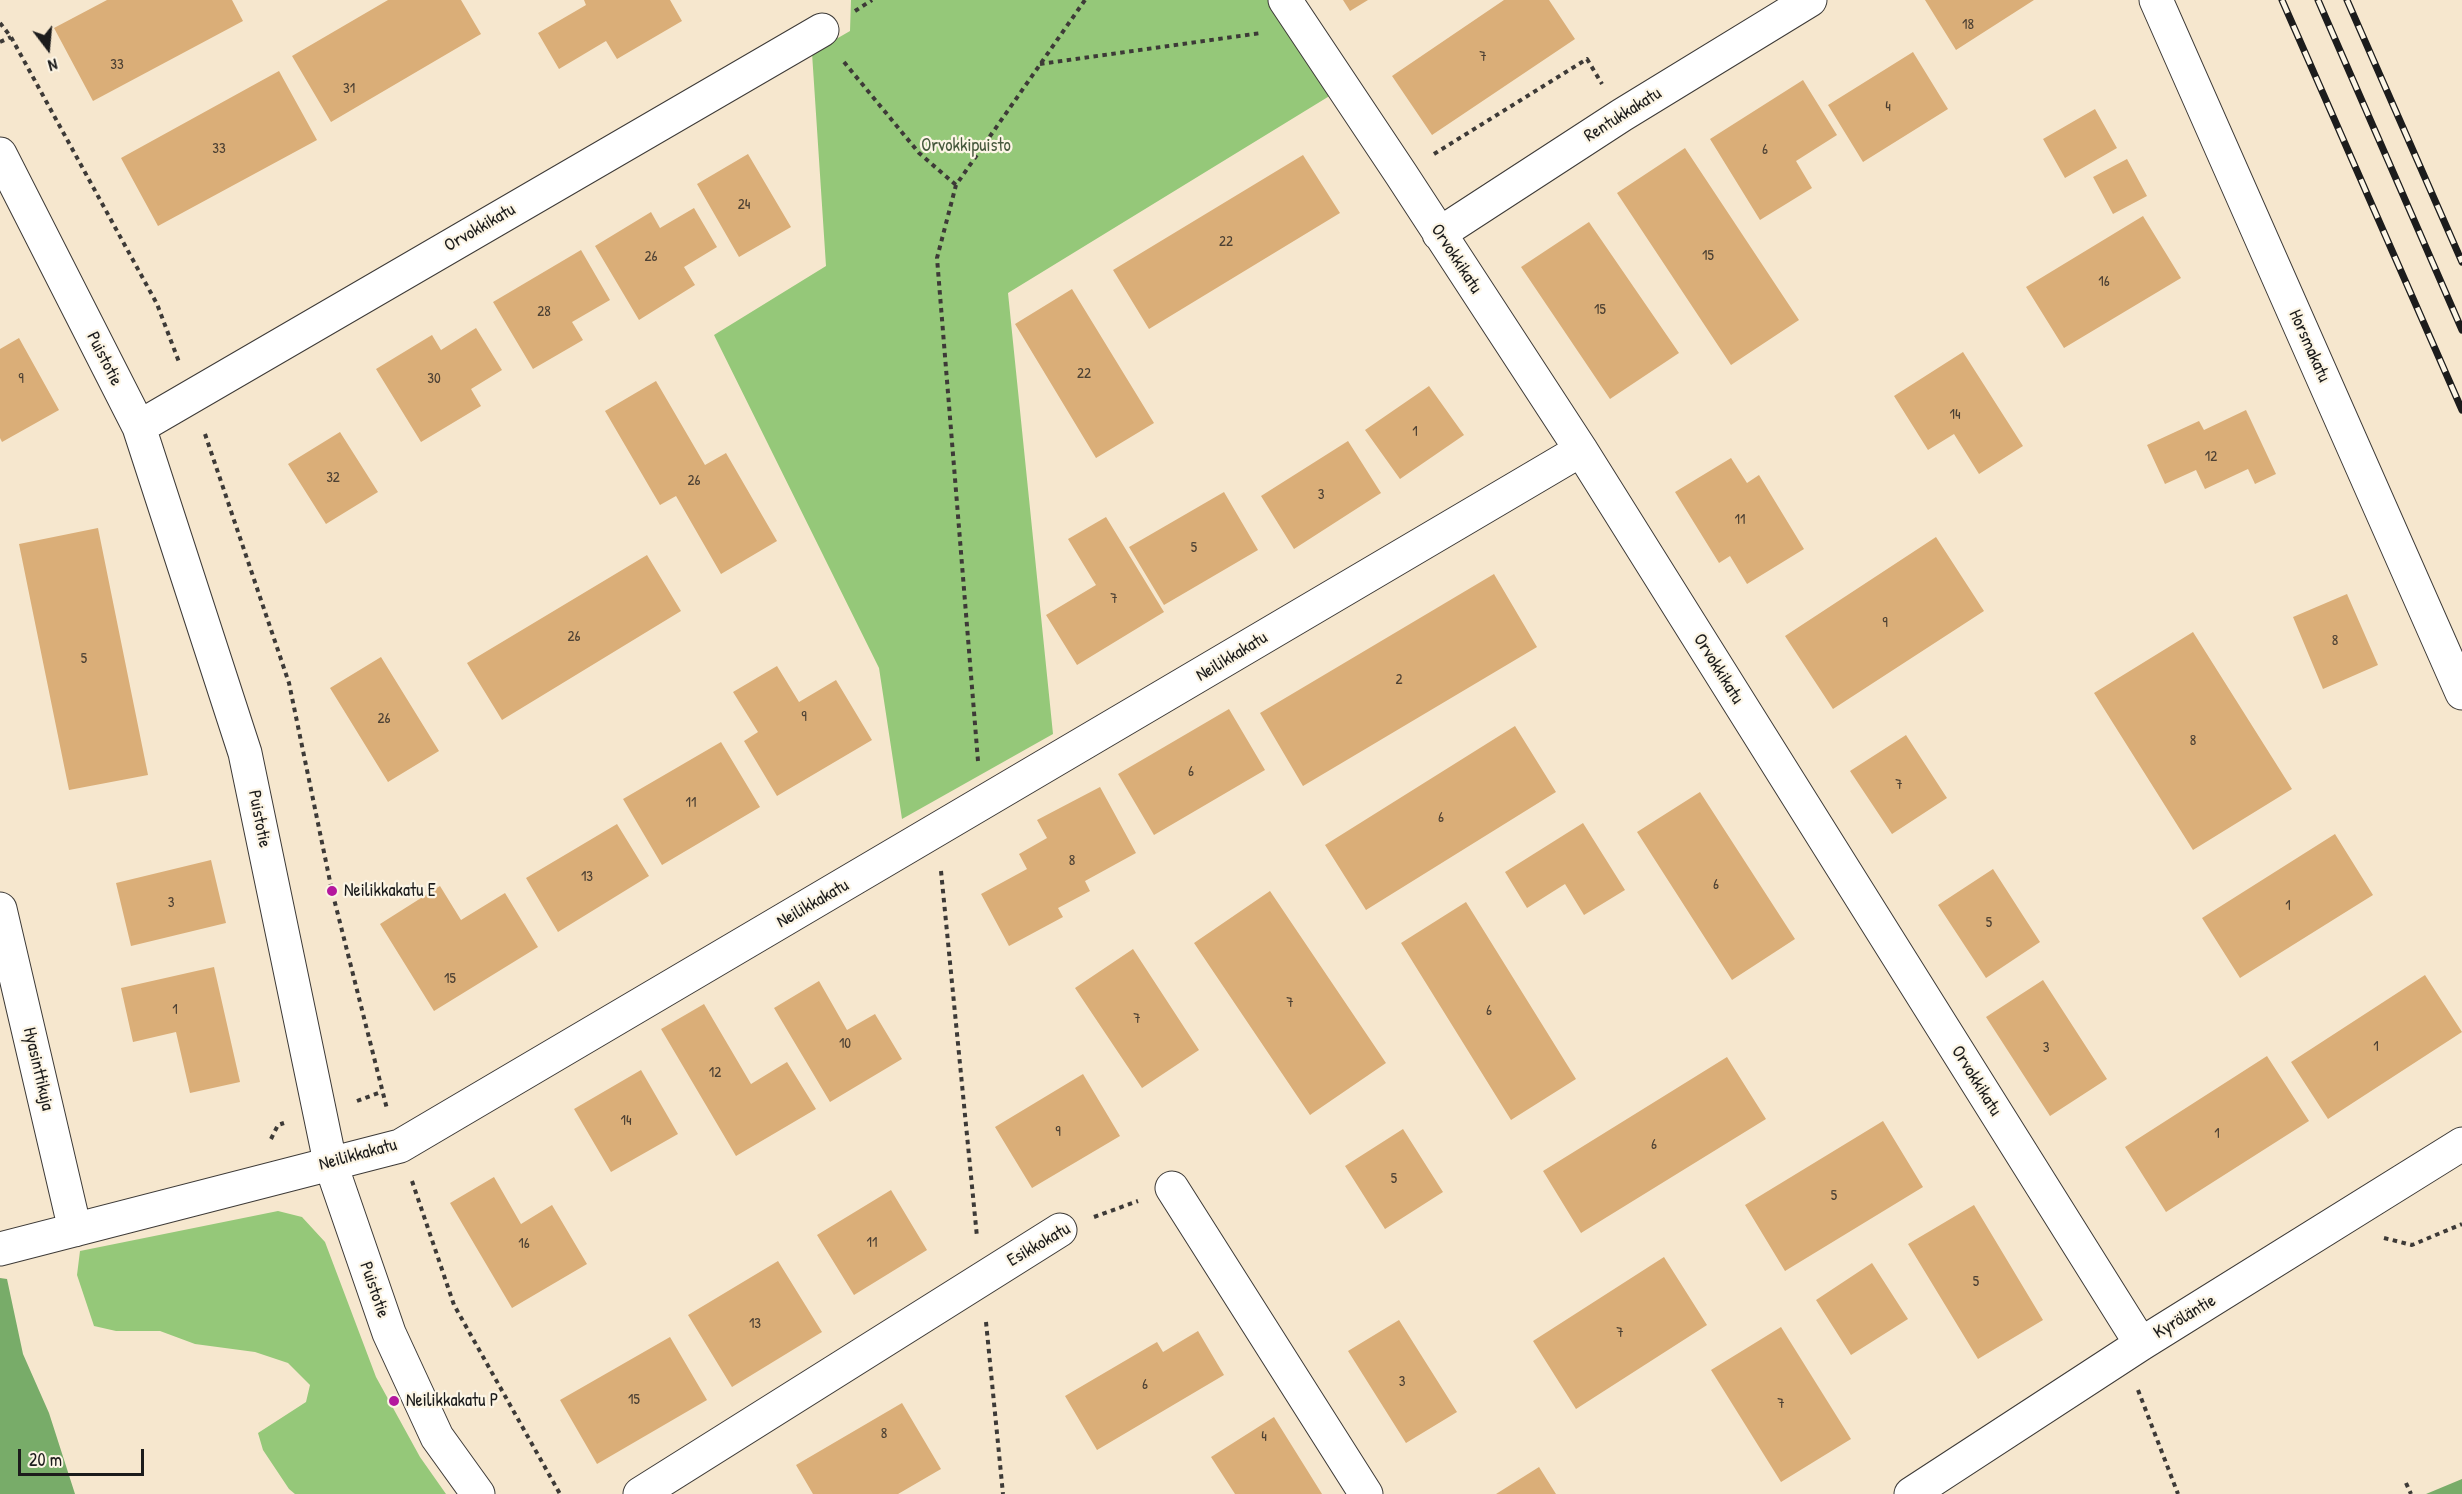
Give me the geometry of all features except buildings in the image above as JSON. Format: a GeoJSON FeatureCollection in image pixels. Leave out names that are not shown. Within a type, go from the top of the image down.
{"type":"FeatureCollection","features":[{"type":"Feature","properties":{"kind":"street","name":"Orvokkikatu"},"geometry":{"type":"LineString","coordinates":[[1285,0],[1581,450],[2131,1351]]}},
{"type":"Feature","properties":{"kind":"street","name":"Rentukkakatu"},"geometry":{"type":"LineString","coordinates":[[1439,234],[1622,115],[1810,0]]}},
{"type":"Feature","properties":{"kind":"street","name":"Horsmakatu"},"geometry":{"type":"LineString","coordinates":[[2156,0],[2462,693]]}},
{"type":"Feature","properties":{"kind":"street","name":"Orvokkikatu"},"geometry":{"type":"LineString","coordinates":[[139,427],[822,30]]}},
{"type":"Feature","properties":{"kind":"street","name":"Puistotie"},"geometry":{"type":"LineString","coordinates":[[0,154],[139,427],[245,753],[330,1162],[389,1333],[437,1437],[478,1494]]}},
{"type":"Feature","properties":{"kind":"street","name":"Neilikkakatu"},"geometry":{"type":"LineString","coordinates":[[0,1249],[330,1162],[400,1146],[1581,450]]}},
{"type":"Feature","properties":{"kind":"street","name":"Hyasinttikuja"},"geometry":{"type":"LineString","coordinates":[[0,909],[75,1230]]}},
{"type":"Feature","properties":{"kind":"street","name":"Kyröläntie"},"geometry":{"type":"LineString","coordinates":[[1911,1494],[2131,1351],[2462,1144]]}},
{"type":"Feature","properties":{"kind":"street"},"geometry":{"type":"LineString","coordinates":[[1172,1188],[1366,1494]]}},
{"type":"Feature","properties":{"kind":"street","name":"Esikkokatu"},"geometry":{"type":"LineString","coordinates":[[640,1494],[1060,1230]]}},
{"type":"Feature","properties":{"kind":"path"},"geometry":{"type":"LineString","coordinates":[[981,804],[937,258],[956,185],[1085,0]]}},
{"type":"Feature","properties":{"kind":"path"},"geometry":{"type":"LineString","coordinates":[[0,23],[11,37],[157,304],[192,395],[289,683],[332,891],[381,1092],[454,1305],[560,1494]]}},
{"type":"Feature","properties":{"kind":"path"},"geometry":{"type":"LineString","coordinates":[[1039,64],[1303,27]]}},
{"type":"Feature","properties":{"kind":"path"},"geometry":{"type":"LineString","coordinates":[[822,30],[852,74],[912,145],[956,185]]}},
{"type":"Feature","properties":{"kind":"path"},"geometry":{"type":"LineString","coordinates":[[0,42],[11,37]]}},
{"type":"Feature","properties":{"kind":"path"},"geometry":{"type":"LineString","coordinates":[[1401,174],[1587,59],[1622,115]]}},
{"type":"Feature","properties":{"kind":"path"},"geometry":{"type":"LineString","coordinates":[[937,831],[1003,1494]]}},
{"type":"Feature","properties":{"kind":"path","name":"Esikkokatu"},"geometry":{"type":"LineString","coordinates":[[1060,1230],[1172,1188]]}},
{"type":"Feature","properties":{"kind":"path"},"geometry":{"type":"LineString","coordinates":[[2383,1238],[2412,1245],[2462,1224]]}},
{"type":"Feature","properties":{"kind":"path"},"geometry":{"type":"LineString","coordinates":[[2131,1351],[2133,1377],[2178,1494]]}},
{"type":"Feature","properties":{"kind":"path"},"geometry":{"type":"LineString","coordinates":[[2406,1483],[2412,1494]]}},
{"type":"Feature","properties":{"kind":"green space","name":"Orvokkipuisto"},"geometry":{"type":"Polygon","coordinates":[[[851,0],[1273,0],[1336,92],[1008,293],[1053,734],[902,819],[879,668],[714,335],[826,266],[812,53],[850,31],[851,0]]]}},
{"type":"Feature","properties":{"kind":"green space"},"geometry":{"type":"Polygon","coordinates":[[[278,1211],[302,1217],[325,1242],[376,1377],[420,1457],[446,1494],[295,1494],[289,1489],[263,1450],[258,1433],[306,1402],[310,1385],[288,1363],[255,1352],[195,1344],[160,1331],[116,1331],[94,1326],[77,1275],[80,1251],[278,1211]]]}},
{"type":"Feature","properties":{"kind":"green space"},"geometry":{"type":"Polygon","coordinates":[[[0,1278],[7,1279],[23,1354],[49,1413],[75,1494],[0,1494],[0,1278]]]}},
{"type":"Feature","properties":{"kind":"green space"},"geometry":{"type":"Polygon","coordinates":[[[2462,1479],[2462,1494],[2426,1494],[2462,1479]]]}},
{"type":"Feature","properties":{"kind":"railway"},"geometry":{"type":"LineString","coordinates":[[2282,0],[2462,410]]}},
{"type":"Feature","properties":{"kind":"railway"},"geometry":{"type":"LineString","coordinates":[[2318,0],[2462,330]]}},
{"type":"Feature","properties":{"kind":"railway"},"geometry":{"type":"LineString","coordinates":[[2347,0],[2462,262]]}},
{"type":"Feature","properties":{"kind":"place","name":"Neilikkakatu E"},"geometry":{"type":"Point","coordinates":[332,891]}},
{"type":"Feature","properties":{"kind":"place","name":"Neilikkakatu P"},"geometry":{"type":"Point","coordinates":[394,1401]}}]}
